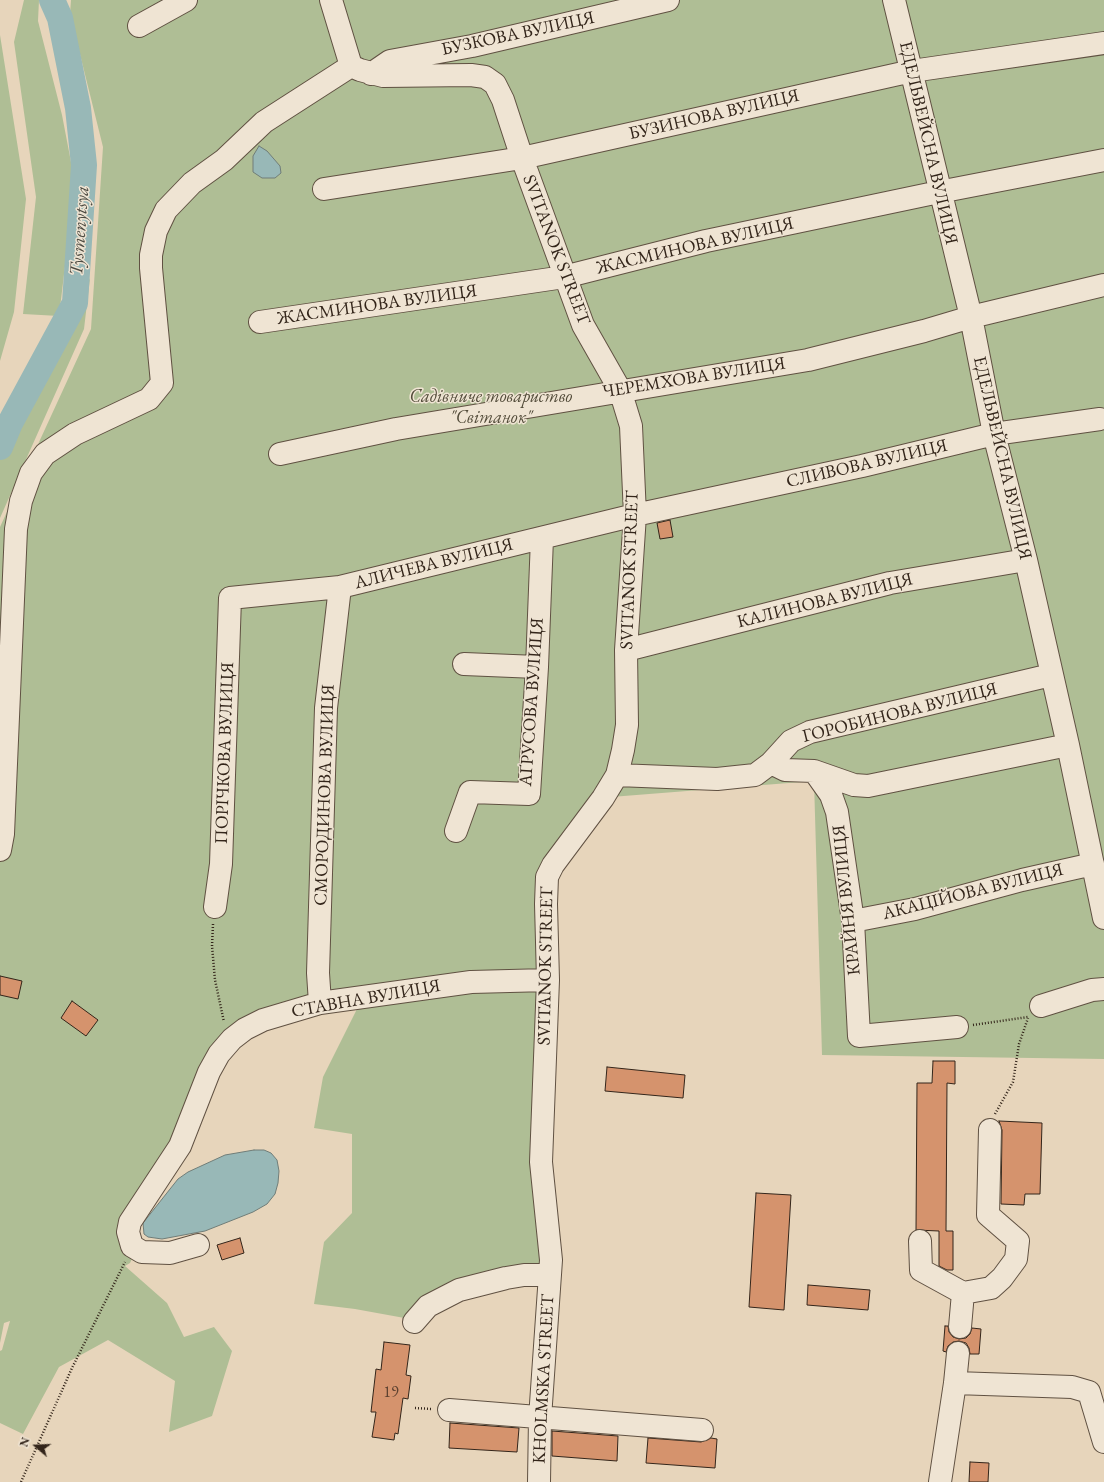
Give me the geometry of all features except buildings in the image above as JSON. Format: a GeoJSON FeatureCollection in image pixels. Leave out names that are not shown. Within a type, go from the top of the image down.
{"type":"FeatureCollection","features":[{"type":"Feature","properties":{"kind":"street"},"geometry":{"type":"LineString","coordinates":[[139,26],[186,0]]}},
{"type":"Feature","properties":{"kind":"street"},"geometry":{"type":"LineString","coordinates":[[331,0],[361,70]]}},
{"type":"Feature","properties":{"kind":"street","name":"БУЗКОВА ВУЛИЦЯ"},"geometry":{"type":"LineString","coordinates":[[0,850],[3,834],[16,529],[21,501],[31,473],[45,454],[75,434],[149,399],[162,382],[154,312],[151,261],[156,231],[166,210],[192,183],[224,160],[264,122],[361,70],[390,61],[472,46],[668,0]]}},
{"type":"Feature","properties":{"kind":"street","name":"ЕДЕЛЬВЕЙСНА ВУЛИЦЯ"},"geometry":{"type":"LineString","coordinates":[[894,0],[912,71],[939,192],[971,317],[994,434],[1026,560],[1068,745],[1104,918]]}},
{"type":"Feature","properties":{"kind":"street","name":"БУЗИНОВА ВУЛИЦЯ"},"geometry":{"type":"LineString","coordinates":[[324,189],[522,158],[912,71],[1104,44]]}},
{"type":"Feature","properties":{"kind":"street","name":"SVITANOK STREET"},"geometry":{"type":"LineString","coordinates":[[361,70],[397,76],[471,75],[485,77],[495,84],[503,100],[564,277],[583,325],[620,390],[631,426],[635,515],[626,650],[627,725],[617,775],[603,798],[553,865],[547,877],[546,904],[548,980],[541,1162],[551,1260],[550,1275]]}},
{"type":"Feature","properties":{"kind":"street","name":"ЖАСМИНОВА ВУЛИЦЯ"},"geometry":{"type":"LineString","coordinates":[[260,322],[564,277],[706,241],[939,192],[1104,160]]}},
{"type":"Feature","properties":{"kind":"street","name":"ЧЕРЕМХОВА ВУЛИЦЯ"},"geometry":{"type":"LineString","coordinates":[[280,454],[396,429],[620,390],[808,360],[924,331],[971,317],[1104,285]]}},
{"type":"Feature","properties":{"kind":"street","name":"СЛИВОВА ВУЛИЦЯ"},"geometry":{"type":"LineString","coordinates":[[635,515],[862,466],[994,434],[1100,419]]}},
{"type":"Feature","properties":{"kind":"street","name":"АЛИЧЕВА ВУЛИЦЯ"},"geometry":{"type":"LineString","coordinates":[[230,598],[340,587],[635,515]]}},
{"type":"Feature","properties":{"kind":"street","name":"АҐРУСОВА ВУЛИЦЯ"},"geometry":{"type":"LineString","coordinates":[[456,831],[470,792],[529,794],[537,667],[542,538]]}},
{"type":"Feature","properties":{"kind":"street","name":"КАЛИНОВА ВУЛИЦЯ"},"geometry":{"type":"LineString","coordinates":[[626,650],[890,583],[1026,560]]}},
{"type":"Feature","properties":{"kind":"street","name":"СМОРОДИНОВА ВУЛИЦЯ"},"geometry":{"type":"LineString","coordinates":[[320,1003],[318,973],[326,708],[340,587]]}},
{"type":"Feature","properties":{"kind":"street","name":"ПОРІЧКОВА ВУЛИЦЯ"},"geometry":{"type":"LineString","coordinates":[[215,907],[221,864],[230,598]]}},
{"type":"Feature","properties":{"kind":"street"},"geometry":{"type":"LineString","coordinates":[[464,664],[537,667]]}},
{"type":"Feature","properties":{"kind":"street","name":"ГОРОБИНОВА ВУЛИЦЯ"},"geometry":{"type":"LineString","coordinates":[[617,775],[717,779],[755,775],[771,763],[791,741],[810,732],[1051,675]]}},
{"type":"Feature","properties":{"kind":"street"},"geometry":{"type":"LineString","coordinates":[[771,763],[785,770],[814,771],[854,785],[868,786],[1068,745]]}},
{"type":"Feature","properties":{"kind":"street","name":"КРАЙНЯ ВУЛИЦЯ"},"geometry":{"type":"LineString","coordinates":[[814,771],[831,795],[837,812],[853,921],[859,1036],[957,1027]]}},
{"type":"Feature","properties":{"kind":"street","name":"АКАЦІЙОВА ВУЛИЦЯ"},"geometry":{"type":"LineString","coordinates":[[853,921],[915,909],[1022,880],[1093,864]]}},
{"type":"Feature","properties":{"kind":"street","name":"СТАВНА ВУЛИЦЯ"},"geometry":{"type":"LineString","coordinates":[[132,1246],[128,1232],[130,1222],[180,1146],[209,1072],[218,1054],[232,1039],[245,1029],[263,1020],[320,1003],[471,982],[548,980]]}},
{"type":"Feature","properties":{"kind":"street"},"geometry":{"type":"LineString","coordinates":[[1034,1012],[1092,990],[1104,989]]}},
{"type":"Feature","properties":{"kind":"street"},"geometry":{"type":"LineString","coordinates":[[920,1240],[921,1270],[963,1293],[991,1288],[1002,1278],[1016,1259],[1018,1241],[988,1215],[990,1130]]}},
{"type":"Feature","properties":{"kind":"street"},"geometry":{"type":"LineString","coordinates":[[132,1246],[142,1252],[170,1253],[198,1245]]}},
{"type":"Feature","properties":{"kind":"street"},"geometry":{"type":"LineString","coordinates":[[414,1322],[428,1306],[460,1290],[506,1278],[524,1275],[550,1275]]}},
{"type":"Feature","properties":{"kind":"street","name":"KHOLMSKA STREET"},"geometry":{"type":"LineString","coordinates":[[539,1482],[540,1418],[550,1275]]}},
{"type":"Feature","properties":{"kind":"street"},"geometry":{"type":"LineString","coordinates":[[960,1327],[963,1293]]}},
{"type":"Feature","properties":{"kind":"street"},"geometry":{"type":"LineString","coordinates":[[940,1482],[958,1353]]}},
{"type":"Feature","properties":{"kind":"street"},"geometry":{"type":"LineString","coordinates":[[955,1383],[1072,1387],[1096,1392],[1104,1442]]}},
{"type":"Feature","properties":{"kind":"street"},"geometry":{"type":"LineString","coordinates":[[449,1410],[702,1430]]}},
{"type":"Feature","properties":{"kind":"path"},"geometry":{"type":"LineString","coordinates":[[215,907],[212,946],[215,980],[222,1014],[232,1039]]}},
{"type":"Feature","properties":{"kind":"path"},"geometry":{"type":"LineString","coordinates":[[957,1027],[1034,1012]]}},
{"type":"Feature","properties":{"kind":"path"},"geometry":{"type":"LineString","coordinates":[[990,1130],[996,1111],[1013,1082],[1019,1044],[1034,1012]]}},
{"type":"Feature","properties":{"kind":"path"},"geometry":{"type":"LineString","coordinates":[[21,1482],[72,1368],[132,1246]]}},
{"type":"Feature","properties":{"kind":"green space"},"geometry":{"type":"Polygon","coordinates":[[[24,0],[39,0],[38,21],[62,115],[75,183],[59,316],[23,314],[36,197],[14,42],[24,0]]]}},
{"type":"Feature","properties":{"kind":"green space","name":"Садівниче товариство \"Світанок\""},"geometry":{"type":"Polygon","coordinates":[[[71,0],[1104,0],[1104,1059],[822,1055],[814,781],[611,797],[555,877],[541,1267],[410,1319],[355,1309],[314,1304],[324,1242],[352,1213],[352,1134],[314,1128],[323,1077],[358,1007],[318,1009],[236,1043],[134,1226],[139,1243],[130,1263],[125,1266],[167,1303],[184,1337],[214,1327],[232,1351],[212,1416],[169,1432],[175,1381],[108,1340],[59,1367],[23,1434],[0,1423],[0,1351],[2,1350],[10,1321],[4,1323],[0,1343],[0,527],[91,329],[103,147],[70,14],[71,0]]]}},
{"type":"Feature","properties":{"kind":"green space"},"geometry":{"type":"Polygon","coordinates":[[[0,35],[26,199],[14,312],[0,361],[0,35]]]}},
{"type":"Feature","properties":{"kind":"green space"},"geometry":{"type":"Polygon","coordinates":[[[90,278],[84,329],[0,518],[0,439],[15,429],[90,278]]]}},
{"type":"Feature","properties":{"kind":"water"},"geometry":{"type":"Polygon","coordinates":[[[259,146],[267,151],[280,166],[281,173],[275,178],[262,178],[253,172],[253,156],[259,146]]]}},
{"type":"Feature","properties":{"kind":"water"},"geometry":{"type":"Polygon","coordinates":[[[254,1150],[264,1150],[271,1153],[277,1160],[279,1171],[278,1183],[275,1194],[267,1204],[253,1212],[205,1231],[162,1239],[148,1237],[144,1234],[143,1223],[178,1179],[188,1172],[225,1155],[254,1150]]]}},
{"type":"Feature","properties":{"kind":"waterway","name":"Tysmenytsya"},"geometry":{"type":"LineString","coordinates":[[0,447],[10,423],[75,303],[84,165],[78,108],[60,18],[52,0]]}}]}
